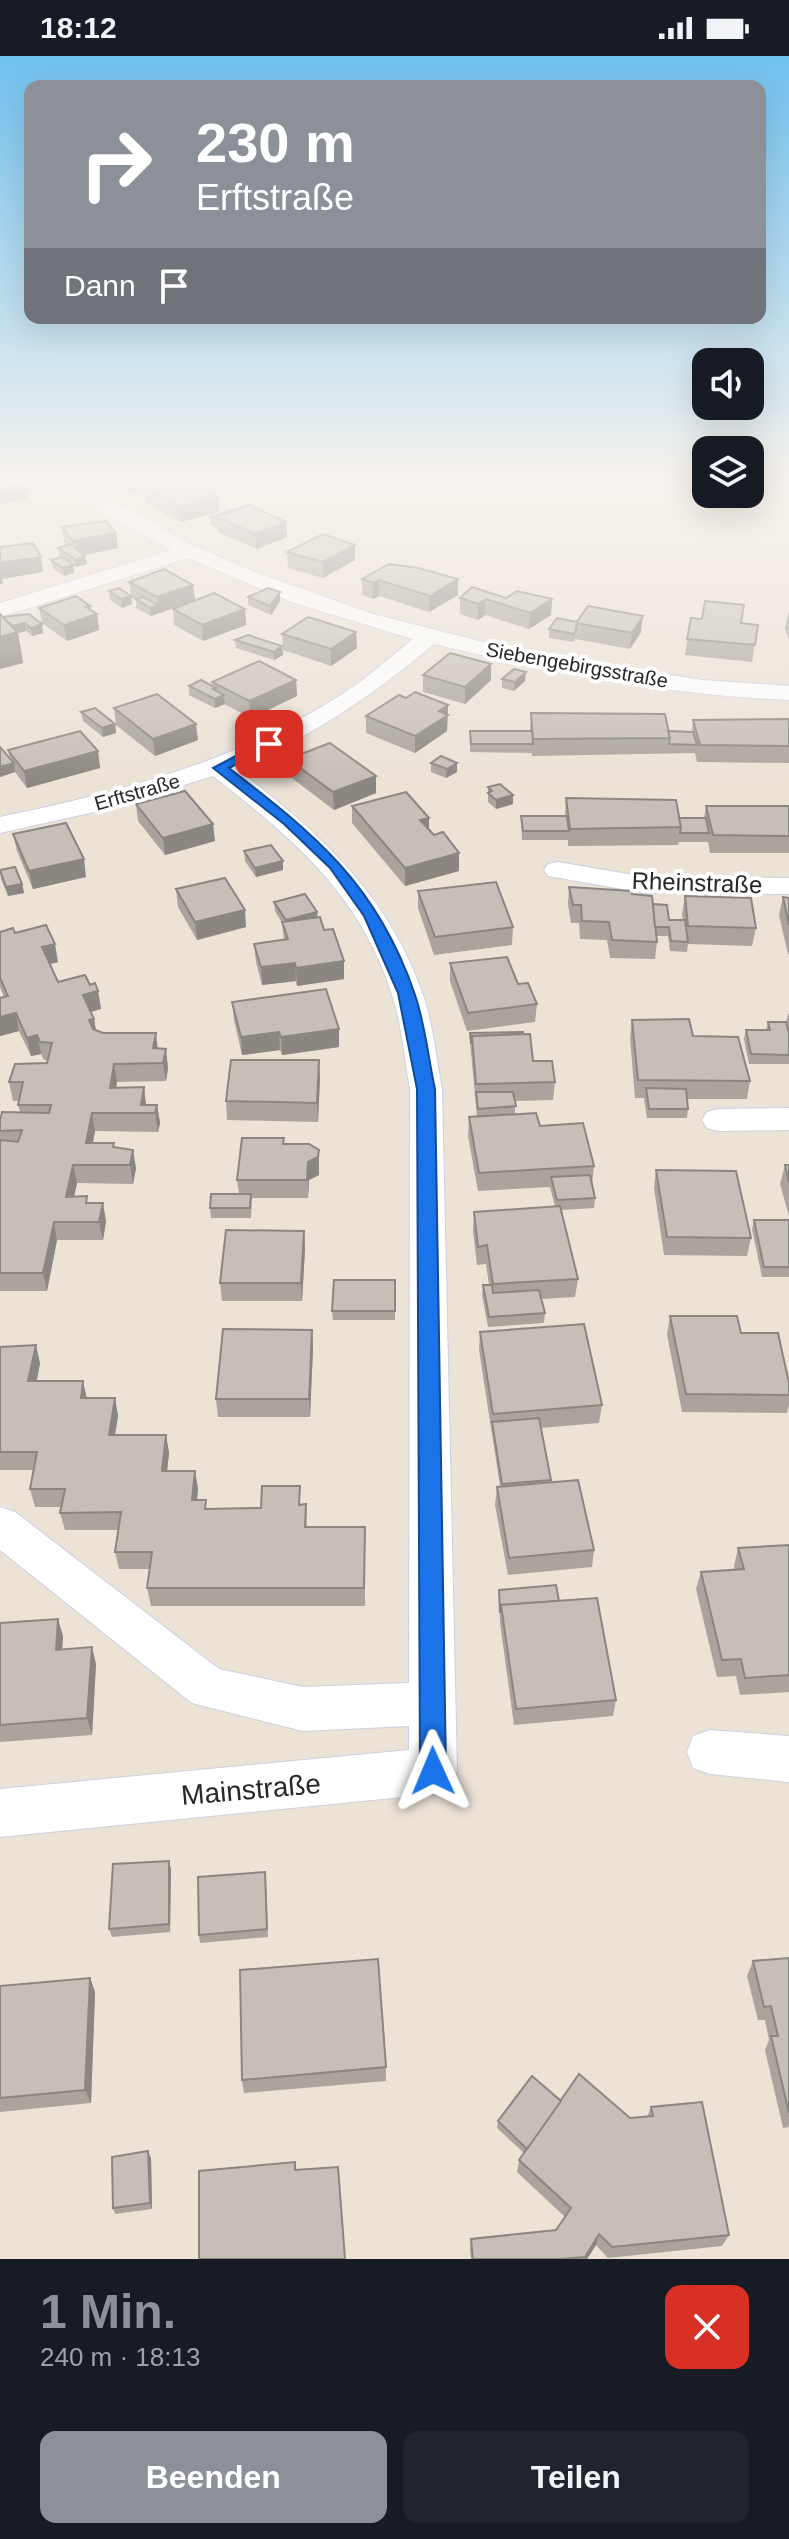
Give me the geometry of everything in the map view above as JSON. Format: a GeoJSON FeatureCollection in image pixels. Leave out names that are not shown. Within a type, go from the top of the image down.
{"type":"FeatureCollection","features":[{"type":"Feature","properties":{"kind":"street"},"geometry":{"type":"LineString","coordinates":[[0,610],[91,582]]}},
{"type":"Feature","properties":{"kind":"street","name":"Siebengebirgsstraße"},"geometry":{"type":"LineString","coordinates":[[264,582],[306,599],[429,637],[611,675],[789,693]]}},
{"type":"Feature","properties":{"kind":"street","name":"Erftstraße"},"geometry":{"type":"LineString","coordinates":[[0,825],[123,798],[219,768],[294,732],[358,694],[429,637]]}},
{"type":"Feature","properties":{"kind":"street","name":"Mainstraße"},"geometry":{"type":"LineString","coordinates":[[0,1813],[433,1771],[426,1089],[407,993],[372,915],[335,865],[289,821],[219,768]]}},
{"type":"Feature","properties":{"kind":"street","name":"Rheinstraße"},"geometry":{"type":"LineString","coordinates":[[558,870],[645,885],[789,886]]}},
{"type":"Feature","properties":{"kind":"street"},"geometry":{"type":"LineString","coordinates":[[719,1120],[789,1119]]}},
{"type":"Feature","properties":{"kind":"street"},"geometry":{"type":"LineString","coordinates":[[0,1525],[208,1688],[303,1709],[432,1703]]}},
{"type":"Feature","properties":{"kind":"street"},"geometry":{"type":"LineString","coordinates":[[710,1752],[789,1759]]}},
{"type":"Feature","properties":{"kind":"building"},"geometry":{"type":"Polygon","coordinates":[[[129,582],[187,582],[193,585],[157,597],[129,582]]]}},
{"type":"Feature","properties":{"kind":"building"},"geometry":{"type":"Polygon","coordinates":[[[385,582],[453,582],[430,596],[385,582]]]}},
{"type":"Feature","properties":{"kind":"building"},"geometry":{"type":"Polygon","coordinates":[[[472,587],[506,598],[517,591],[552,599],[530,613],[486,599],[478,604],[460,598],[472,587]]]}},
{"type":"Feature","properties":{"kind":"building"},"geometry":{"type":"Polygon","coordinates":[[[119,588],[131,596],[121,599],[109,591],[119,588]]]}},
{"type":"Feature","properties":{"kind":"building"},"geometry":{"type":"Polygon","coordinates":[[[268,588],[280,592],[270,606],[248,597],[268,588]]]}},
{"type":"Feature","properties":{"kind":"building"},"geometry":{"type":"Polygon","coordinates":[[[214,593],[245,609],[202,625],[173,609],[214,593]]]}},
{"type":"Feature","properties":{"kind":"building"},"geometry":{"type":"Polygon","coordinates":[[[76,596],[97,614],[64,625],[39,608],[76,596]]]}},
{"type":"Feature","properties":{"kind":"building"},"geometry":{"type":"Polygon","coordinates":[[[143,597],[158,605],[150,608],[136,599],[143,597]]]}},
{"type":"Feature","properties":{"kind":"building"},"geometry":{"type":"Polygon","coordinates":[[[705,601],[744,605],[741,623],[758,625],[755,645],[687,639],[691,618],[702,619],[705,601]]]}},
{"type":"Feature","properties":{"kind":"building"},"geometry":{"type":"Polygon","coordinates":[[[588,606],[643,616],[632,633],[576,623],[588,606]]]}},
{"type":"Feature","properties":{"kind":"building"},"geometry":{"type":"Polygon","coordinates":[[[0,614],[17,632],[0,637],[0,614]]]}},
{"type":"Feature","properties":{"kind":"building"},"geometry":{"type":"Polygon","coordinates":[[[29,614],[42,624],[31,628],[25,623],[12,626],[3,617],[29,614]]]}},
{"type":"Feature","properties":{"kind":"building"},"geometry":{"type":"Polygon","coordinates":[[[308,617],[356,632],[331,649],[282,634],[308,617]]]}},
{"type":"Feature","properties":{"kind":"building"},"geometry":{"type":"Polygon","coordinates":[[[557,618],[577,622],[573,634],[549,629],[557,618]]]}},
{"type":"Feature","properties":{"kind":"building"},"geometry":{"type":"Polygon","coordinates":[[[248,635],[282,646],[274,652],[235,640],[248,635]]]}},
{"type":"Feature","properties":{"kind":"building"},"geometry":{"type":"Polygon","coordinates":[[[450,653],[491,664],[465,687],[423,675],[450,653]]]}},
{"type":"Feature","properties":{"kind":"building"},"geometry":{"type":"Polygon","coordinates":[[[259,661],[296,680],[249,701],[212,682],[259,661]]]}},
{"type":"Feature","properties":{"kind":"building"},"geometry":{"type":"Polygon","coordinates":[[[514,669],[526,672],[515,682],[502,679],[514,669]]]}},
{"type":"Feature","properties":{"kind":"building"},"geometry":{"type":"Polygon","coordinates":[[[201,680],[224,695],[215,699],[189,686],[201,680]]]}},
{"type":"Feature","properties":{"kind":"building"},"geometry":{"type":"Polygon","coordinates":[[[415,692],[448,705],[439,711],[448,715],[415,736],[366,716],[399,695],[406,698],[415,692]]]}},
{"type":"Feature","properties":{"kind":"building"},"geometry":{"type":"Polygon","coordinates":[[[157,694],[196,724],[153,739],[114,708],[157,694]]]}},
{"type":"Feature","properties":{"kind":"building"},"geometry":{"type":"Polygon","coordinates":[[[95,708],[115,724],[102,728],[81,712],[95,708]]]}},
{"type":"Feature","properties":{"kind":"building"},"geometry":{"type":"Polygon","coordinates":[[[531,713],[665,714],[670,738],[533,739],[531,713]]]}},
{"type":"Feature","properties":{"kind":"building"},"geometry":{"type":"Polygon","coordinates":[[[789,719],[789,746],[700,745],[693,720],[789,719]]]}},
{"type":"Feature","properties":{"kind":"building"},"geometry":{"type":"Polygon","coordinates":[[[80,731],[98,751],[24,771],[8,750],[80,731]]]}},
{"type":"Feature","properties":{"kind":"building"},"geometry":{"type":"Polygon","coordinates":[[[470,731],[532,731],[533,744],[471,744],[470,731]]]}},
{"type":"Feature","properties":{"kind":"building"},"geometry":{"type":"Polygon","coordinates":[[[668,731],[693,732],[697,745],[669,744],[668,731]]]}},
{"type":"Feature","properties":{"kind":"building"},"geometry":{"type":"Polygon","coordinates":[[[330,743],[376,776],[333,792],[288,759],[330,743]]]}},
{"type":"Feature","properties":{"kind":"building"},"geometry":{"type":"Polygon","coordinates":[[[0,747],[14,763],[0,767],[0,747]]]}},
{"type":"Feature","properties":{"kind":"building"},"geometry":{"type":"Polygon","coordinates":[[[441,756],[457,763],[447,769],[431,763],[441,756]]]}},
{"type":"Feature","properties":{"kind":"building"},"geometry":{"type":"Polygon","coordinates":[[[500,784],[513,795],[496,800],[488,793],[492,791],[488,787],[500,784]]]}},
{"type":"Feature","properties":{"kind":"building"},"geometry":{"type":"Polygon","coordinates":[[[185,791],[213,824],[163,838],[136,804],[185,791]]]}},
{"type":"Feature","properties":{"kind":"building"},"geometry":{"type":"Polygon","coordinates":[[[406,792],[429,818],[420,820],[434,835],[443,832],[459,853],[405,868],[352,806],[406,792]]]}},
{"type":"Feature","properties":{"kind":"building"},"geometry":{"type":"Polygon","coordinates":[[[566,798],[676,800],[681,827],[570,829],[566,798]]]}},
{"type":"Feature","properties":{"kind":"building"},"geometry":{"type":"Polygon","coordinates":[[[706,806],[789,806],[789,836],[713,835],[706,806]]]}},
{"type":"Feature","properties":{"kind":"building"},"geometry":{"type":"Polygon","coordinates":[[[521,816],[567,816],[569,831],[523,831],[521,816]]]}},
{"type":"Feature","properties":{"kind":"building"},"geometry":{"type":"Polygon","coordinates":[[[679,818],[706,818],[709,833],[680,833],[679,818]]]}},
{"type":"Feature","properties":{"kind":"building"},"geometry":{"type":"Polygon","coordinates":[[[66,823],[84,859],[29,871],[13,834],[66,823]]]}},
{"type":"Feature","properties":{"kind":"building"},"geometry":{"type":"Polygon","coordinates":[[[271,845],[283,861],[255,868],[244,851],[271,845]]]}},
{"type":"Feature","properties":{"kind":"building"},"geometry":{"type":"Polygon","coordinates":[[[15,867],[22,884],[6,887],[0,870],[15,867]]]}},
{"type":"Feature","properties":{"kind":"building"},"geometry":{"type":"Polygon","coordinates":[[[225,878],[245,910],[195,922],[176,889],[225,878]]]}},
{"type":"Feature","properties":{"kind":"building"},"geometry":{"type":"Polygon","coordinates":[[[496,882],[513,927],[435,937],[418,891],[496,882]]]}},
{"type":"Feature","properties":{"kind":"building"},"geometry":{"type":"Polygon","coordinates":[[[569,887],[632,891],[632,894],[652,896],[657,942],[612,940],[609,922],[582,921],[581,905],[573,905],[569,887]]]}},
{"type":"Feature","properties":{"kind":"building"},"geometry":{"type":"Polygon","coordinates":[[[305,894],[317,912],[286,920],[274,902],[305,894]]]}},
{"type":"Feature","properties":{"kind":"building"},"geometry":{"type":"Polygon","coordinates":[[[685,896],[751,898],[756,928],[688,926],[685,896]]]}},
{"type":"Feature","properties":{"kind":"building"},"geometry":{"type":"Polygon","coordinates":[[[783,897],[789,898],[789,925],[783,897]]]}},
{"type":"Feature","properties":{"kind":"building"},"geometry":{"type":"Polygon","coordinates":[[[653,904],[667,905],[669,920],[685,920],[688,942],[671,941],[669,927],[655,927],[653,904]]]}},
{"type":"Feature","properties":{"kind":"building"},"geometry":{"type":"Polygon","coordinates":[[[320,917],[324,930],[333,929],[344,961],[296,968],[295,963],[261,967],[254,944],[288,939],[282,922],[320,917]]]}},
{"type":"Feature","properties":{"kind":"building"},"geometry":{"type":"Polygon","coordinates":[[[46,925],[55,944],[42,947],[58,982],[85,975],[90,985],[95,983],[98,991],[83,995],[94,1019],[89,1020],[93,1029],[103,1033],[156,1033],[153,1048],[166,1049],[163,1063],[114,1064],[110,1088],[144,1087],[141,1105],[157,1105],[155,1113],[92,1113],[86,1143],[114,1143],[113,1147],[133,1150],[130,1165],[73,1165],[66,1197],[87,1196],[86,1203],[103,1203],[99,1222],[54,1222],[43,1273],[0,1273],[0,1140],[18,1142],[22,1130],[0,1131],[0,1120],[2,1112],[49,1113],[51,1105],[18,1105],[23,1082],[9,1082],[15,1064],[47,1063],[52,1043],[40,1042],[37,1035],[27,1038],[16,1013],[0,1017],[0,998],[8,996],[0,978],[0,932],[13,928],[15,933],[46,925]]]}},
{"type":"Feature","properties":{"kind":"building"},"geometry":{"type":"Polygon","coordinates":[[[507,957],[518,984],[528,983],[537,1004],[468,1013],[450,963],[507,957]]]}},
{"type":"Feature","properties":{"kind":"building"},"geometry":{"type":"Polygon","coordinates":[[[326,989],[339,1029],[281,1037],[279,1032],[241,1037],[232,1002],[326,989]]]}},
{"type":"Feature","properties":{"kind":"building"},"geometry":{"type":"Polygon","coordinates":[[[689,1019],[693,1036],[738,1037],[750,1081],[638,1080],[632,1020],[689,1019]]]}},
{"type":"Feature","properties":{"kind":"building"},"geometry":{"type":"Polygon","coordinates":[[[768,1022],[786,1022],[789,1055],[751,1054],[746,1030],[770,1030],[768,1022]]]}},
{"type":"Feature","properties":{"kind":"building"},"geometry":{"type":"Polygon","coordinates":[[[523,1032],[472,1036],[471,1044],[470,1033],[523,1032]]]}},
{"type":"Feature","properties":{"kind":"building"},"geometry":{"type":"Polygon","coordinates":[[[530,1034],[533,1061],[552,1061],[555,1082],[476,1084],[472,1036],[530,1034]]]}},
{"type":"Feature","properties":{"kind":"building"},"geometry":{"type":"Polygon","coordinates":[[[231,1060],[319,1060],[317,1103],[226,1101],[231,1060]]]}},
{"type":"Feature","properties":{"kind":"building"},"geometry":{"type":"Polygon","coordinates":[[[646,1088],[686,1089],[688,1109],[649,1109],[646,1088]]]}},
{"type":"Feature","properties":{"kind":"building"},"geometry":{"type":"Polygon","coordinates":[[[476,1092],[513,1092],[516,1106],[478,1109],[476,1092]]]}},
{"type":"Feature","properties":{"kind":"building"},"geometry":{"type":"Polygon","coordinates":[[[536,1113],[540,1126],[583,1123],[594,1166],[479,1173],[469,1117],[536,1113]]]}},
{"type":"Feature","properties":{"kind":"building"},"geometry":{"type":"Polygon","coordinates":[[[242,1138],[284,1138],[283,1144],[309,1144],[319,1150],[318,1157],[308,1162],[307,1180],[237,1180],[242,1138]]]}},
{"type":"Feature","properties":{"kind":"building"},"geometry":{"type":"Polygon","coordinates":[[[656,1170],[736,1171],[751,1238],[667,1237],[656,1170]]]}},
{"type":"Feature","properties":{"kind":"building"},"geometry":{"type":"Polygon","coordinates":[[[590,1175],[595,1198],[557,1200],[551,1177],[590,1175]]]}},
{"type":"Feature","properties":{"kind":"building"},"geometry":{"type":"Polygon","coordinates":[[[211,1194],[251,1194],[250,1208],[210,1208],[211,1194]]]}},
{"type":"Feature","properties":{"kind":"building"},"geometry":{"type":"Polygon","coordinates":[[[560,1206],[578,1279],[493,1284],[487,1245],[478,1247],[474,1212],[560,1206]]]}},
{"type":"Feature","properties":{"kind":"building"},"geometry":{"type":"Polygon","coordinates":[[[754,1220],[789,1220],[789,1267],[764,1267],[754,1220]]]}},
{"type":"Feature","properties":{"kind":"building"},"geometry":{"type":"Polygon","coordinates":[[[226,1230],[304,1231],[301,1283],[220,1283],[226,1230]]]}},
{"type":"Feature","properties":{"kind":"building"},"geometry":{"type":"Polygon","coordinates":[[[334,1280],[395,1280],[395,1311],[332,1311],[334,1280]]]}},
{"type":"Feature","properties":{"kind":"building"},"geometry":{"type":"Polygon","coordinates":[[[483,1285],[492,1285],[493,1293],[539,1290],[545,1313],[489,1317],[483,1285]]]}},
{"type":"Feature","properties":{"kind":"building"},"geometry":{"type":"Polygon","coordinates":[[[670,1316],[737,1316],[741,1333],[778,1333],[789,1395],[686,1394],[670,1316]]]}},
{"type":"Feature","properties":{"kind":"building"},"geometry":{"type":"Polygon","coordinates":[[[584,1324],[602,1405],[493,1414],[480,1332],[584,1324]]]}},
{"type":"Feature","properties":{"kind":"building"},"geometry":{"type":"Polygon","coordinates":[[[223,1329],[312,1330],[309,1399],[216,1399],[223,1329]]]}},
{"type":"Feature","properties":{"kind":"building"},"geometry":{"type":"Polygon","coordinates":[[[36,1345],[28,1381],[83,1381],[81,1398],[115,1398],[109,1435],[166,1435],[162,1471],[195,1471],[192,1500],[206,1500],[205,1509],[261,1508],[262,1486],[300,1486],[299,1505],[306,1504],[305,1527],[365,1527],[364,1588],[147,1588],[152,1552],[115,1552],[121,1512],[60,1513],[65,1489],[30,1489],[37,1452],[0,1452],[0,1347],[36,1345]]]}},
{"type":"Feature","properties":{"kind":"building"},"geometry":{"type":"Polygon","coordinates":[[[539,1418],[551,1480],[502,1484],[492,1422],[539,1418]]]}},
{"type":"Feature","properties":{"kind":"building"},"geometry":{"type":"Polygon","coordinates":[[[578,1480],[594,1550],[509,1558],[497,1487],[578,1480]]]}},
{"type":"Feature","properties":{"kind":"building"},"geometry":{"type":"Polygon","coordinates":[[[789,1545],[789,1675],[745,1678],[741,1659],[722,1660],[701,1572],[744,1569],[738,1548],[789,1545]]]}},
{"type":"Feature","properties":{"kind":"building"},"geometry":{"type":"Polygon","coordinates":[[[556,1585],[559,1601],[501,1605],[500,1613],[499,1590],[556,1585]]]}},
{"type":"Feature","properties":{"kind":"building"},"geometry":{"type":"Polygon","coordinates":[[[597,1598],[616,1700],[516,1709],[501,1605],[597,1598]]]}},
{"type":"Feature","properties":{"kind":"building"},"geometry":{"type":"Polygon","coordinates":[[[58,1619],[56,1650],[92,1647],[87,1718],[0,1725],[0,1623],[58,1619]]]}},
{"type":"Feature","properties":{"kind":"building"},"geometry":{"type":"Polygon","coordinates":[[[169,1861],[169,1924],[109,1929],[113,1864],[169,1861]]]}},
{"type":"Feature","properties":{"kind":"building"},"geometry":{"type":"Polygon","coordinates":[[[265,1872],[267,1929],[199,1935],[198,1877],[265,1872]]]}},
{"type":"Feature","properties":{"kind":"building"},"geometry":{"type":"Polygon","coordinates":[[[789,1958],[789,2113],[771,2036],[778,2036],[771,2006],[764,2007],[753,1961],[789,1958]]]}},
{"type":"Feature","properties":{"kind":"building"},"geometry":{"type":"Polygon","coordinates":[[[378,1959],[386,2067],[242,2080],[240,1970],[378,1959]]]}},
{"type":"Feature","properties":{"kind":"building"},"geometry":{"type":"Polygon","coordinates":[[[90,1978],[85,2090],[0,2098],[0,1986],[90,1978]]]}},
{"type":"Feature","properties":{"kind":"building"},"geometry":{"type":"Polygon","coordinates":[[[579,2074],[630,2118],[653,2116],[651,2107],[702,2102],[729,2235],[612,2247],[599,2234],[585,2257],[473,2259],[471,2239],[556,2230],[571,2208],[519,2160],[579,2074]]]}},
{"type":"Feature","properties":{"kind":"building"},"geometry":{"type":"Polygon","coordinates":[[[532,2076],[561,2101],[527,2149],[498,2121],[532,2076]]]}},
{"type":"Feature","properties":{"kind":"building"},"geometry":{"type":"Polygon","coordinates":[[[148,2151],[150,2203],[113,2208],[112,2157],[148,2151]]]}},
{"type":"Feature","properties":{"kind":"building"},"geometry":{"type":"Polygon","coordinates":[[[295,2162],[295,2170],[338,2167],[345,2259],[199,2259],[199,2171],[295,2162]]]}},
{"type":"Feature","properties":{"kind":"route"},"geometry":{"type":"LineString","coordinates":[[269,744],[219,768],[289,821],[335,865],[372,915],[407,993],[426,1089],[433,1771]]}}]}
